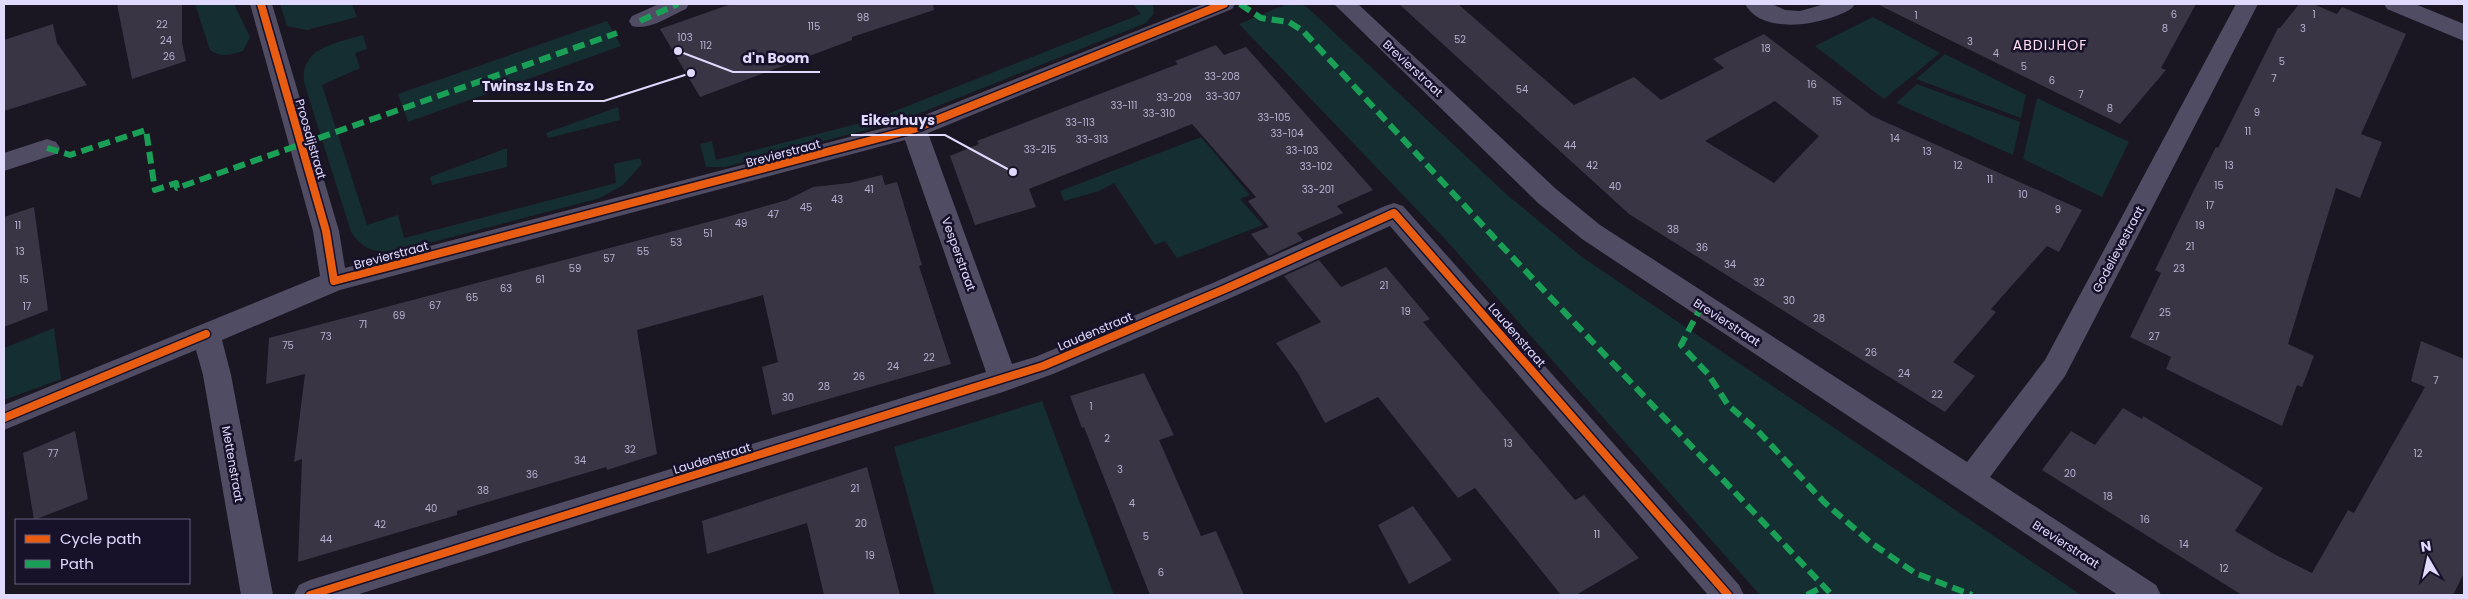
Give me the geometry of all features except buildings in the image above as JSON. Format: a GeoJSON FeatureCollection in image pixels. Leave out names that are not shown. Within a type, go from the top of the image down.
{"type":"FeatureCollection","features":[{"type":"Feature","properties":{"kind":"street","name":"Proosdijstraat"},"geometry":{"type":"LineString","coordinates":[[261,4],[326,231],[332,258],[334,281]]}},
{"type":"Feature","properties":{"kind":"street"},"geometry":{"type":"LineString","coordinates":[[640,21],[678,4]]}},
{"type":"Feature","properties":{"kind":"street","name":"Brevierstraat"},"geometry":{"type":"LineString","coordinates":[[4,418],[334,281],[914,129],[1224,4]]}},
{"type":"Feature","properties":{"kind":"street","name":"Brevierstraat"},"geometry":{"type":"LineString","coordinates":[[1345,4],[1548,196],[1591,232],[2145,595]]}},
{"type":"Feature","properties":{"kind":"street"},"geometry":{"type":"LineString","coordinates":[[1756,4],[1768,12],[1791,20],[1819,15],[1844,4]]}},
{"type":"Feature","properties":{"kind":"street","name":"Godelievestraat"},"geometry":{"type":"LineString","coordinates":[[1970,482],[2055,368],[2247,4]]}},
{"type":"Feature","properties":{"kind":"street"},"geometry":{"type":"LineString","coordinates":[[2395,4],[2464,32]]}},
{"type":"Feature","properties":{"kind":"street","name":"Vesperstraat"},"geometry":{"type":"LineString","coordinates":[[914,129],[1003,380]]}},
{"type":"Feature","properties":{"kind":"street"},"geometry":{"type":"LineString","coordinates":[[4,162],[47,148]]}},
{"type":"Feature","properties":{"kind":"street","name":"Laudenstraat"},"geometry":{"type":"LineString","coordinates":[[310,595],[1043,366],[1225,289],[1394,213],[1728,595]]}},
{"type":"Feature","properties":{"kind":"street","name":"Mettenstraat"},"geometry":{"type":"LineString","coordinates":[[206,334],[217,375],[257,595]]}},
{"type":"Feature","properties":{"kind":"green space"},"geometry":{"type":"Polygon","coordinates":[[[195,4],[234,4],[250,37],[243,51],[222,55],[210,50],[195,4]]]}},
{"type":"Feature","properties":{"kind":"green space"},"geometry":{"type":"Polygon","coordinates":[[[280,4],[352,4],[357,17],[307,30],[287,26],[280,4]]]}},
{"type":"Feature","properties":{"kind":"green space"},"geometry":{"type":"Polygon","coordinates":[[[1133,4],[1153,4],[1154,13],[1146,23],[900,121],[725,167],[706,167],[700,144],[712,141],[716,160],[872,120],[1141,14],[1133,4]]]}},
{"type":"Feature","properties":{"kind":"green space"},"geometry":{"type":"Polygon","coordinates":[[[1287,4],[1302,4],[1308,8],[1505,193],[1582,257],[2081,595],[1760,595],[1446,240],[1239,24],[1287,4]]]}},
{"type":"Feature","properties":{"kind":"green space"},"geometry":{"type":"Polygon","coordinates":[[[1873,17],[1940,53],[1884,99],[1815,46],[1873,17]]]}},
{"type":"Feature","properties":{"kind":"green space"},"geometry":{"type":"Polygon","coordinates":[[[607,21],[621,46],[408,122],[398,94],[607,21]]]}},
{"type":"Feature","properties":{"kind":"green space"},"geometry":{"type":"Polygon","coordinates":[[[363,35],[367,49],[355,53],[360,68],[322,85],[367,225],[398,215],[404,238],[616,183],[614,164],[640,158],[642,164],[623,185],[600,198],[402,250],[379,251],[367,248],[351,232],[304,82],[304,70],[314,54],[332,44],[363,35]]]}},
{"type":"Feature","properties":{"kind":"green space"},"geometry":{"type":"Polygon","coordinates":[[[1945,54],[2026,95],[2021,118],[1916,79],[1945,54]]]}},
{"type":"Feature","properties":{"kind":"green space"},"geometry":{"type":"Polygon","coordinates":[[[1917,84],[2020,122],[2013,155],[1896,103],[1917,84]]]}},
{"type":"Feature","properties":{"kind":"green space"},"geometry":{"type":"Polygon","coordinates":[[[2037,98],[2129,142],[2102,197],[2023,159],[2037,98]]]}},
{"type":"Feature","properties":{"kind":"green space"},"geometry":{"type":"Polygon","coordinates":[[[618,107],[620,120],[548,138],[546,133],[618,107]]]}},
{"type":"Feature","properties":{"kind":"green space"},"geometry":{"type":"Polygon","coordinates":[[[1201,137],[1250,195],[1240,199],[1263,225],[1177,258],[1165,241],[1155,245],[1114,183],[1099,191],[1064,201],[1060,191],[1201,137]]]}},
{"type":"Feature","properties":{"kind":"green space"},"geometry":{"type":"Polygon","coordinates":[[[507,148],[507,167],[432,185],[430,177],[507,148]]]}},
{"type":"Feature","properties":{"kind":"green space"},"geometry":{"type":"Polygon","coordinates":[[[54,328],[61,379],[4,400],[4,348],[54,328]]]}},
{"type":"Feature","properties":{"kind":"green space"},"geometry":{"type":"Polygon","coordinates":[[[1042,401],[1114,595],[935,595],[894,447],[1042,401]]]}},
{"type":"Feature","properties":{"kind":"marked path"},"geometry":{"type":"LineString","coordinates":[[640,21],[678,4]]}},
{"type":"Feature","properties":{"kind":"marked path"},"geometry":{"type":"LineString","coordinates":[[1240,4],[1261,18],[1289,22],[1303,31],[1500,244],[1832,595]]}},
{"type":"Feature","properties":{"kind":"marked path"},"geometry":{"type":"LineString","coordinates":[[47,148],[70,155],[146,130],[155,190],[176,183],[177,188],[617,33]]}},
{"type":"Feature","properties":{"kind":"marked path"},"geometry":{"type":"LineString","coordinates":[[1702,305],[1681,345],[1708,374],[1728,405],[1758,431],[1824,502],[1870,542],[1915,573],[1972,595]]}},
{"type":"Feature","properties":{"kind":"marked path"},"geometry":{"type":"LineString","coordinates":[[1807,595],[1824,586]]}},
{"type":"Feature","properties":{"kind":"cycle path"},"geometry":{"type":"LineString","coordinates":[[261,4],[326,231],[334,281],[914,129],[1224,4]]}},
{"type":"Feature","properties":{"kind":"cycle path"},"geometry":{"type":"LineString","coordinates":[[310,595],[1043,366],[1225,289],[1394,213],[1728,595]]}},
{"type":"Feature","properties":{"kind":"cycle path"},"geometry":{"type":"LineString","coordinates":[[4,418],[206,334]]}},
{"type":"Feature","properties":{"kind":"place","name":"d'n Boom"},"geometry":{"type":"Point","coordinates":[678,51]}},
{"type":"Feature","properties":{"kind":"place","name":"Twinsz IJs En Zo"},"geometry":{"type":"Point","coordinates":[691,73]}},
{"type":"Feature","properties":{"kind":"place","name":"Eikenhuys"},"geometry":{"type":"Point","coordinates":[1013,172]}},
{"type":"Feature","properties":{"kind":"district","name":"ABDIJHOF"},"geometry":{"type":"Point","coordinates":[2050,45]}}]}
